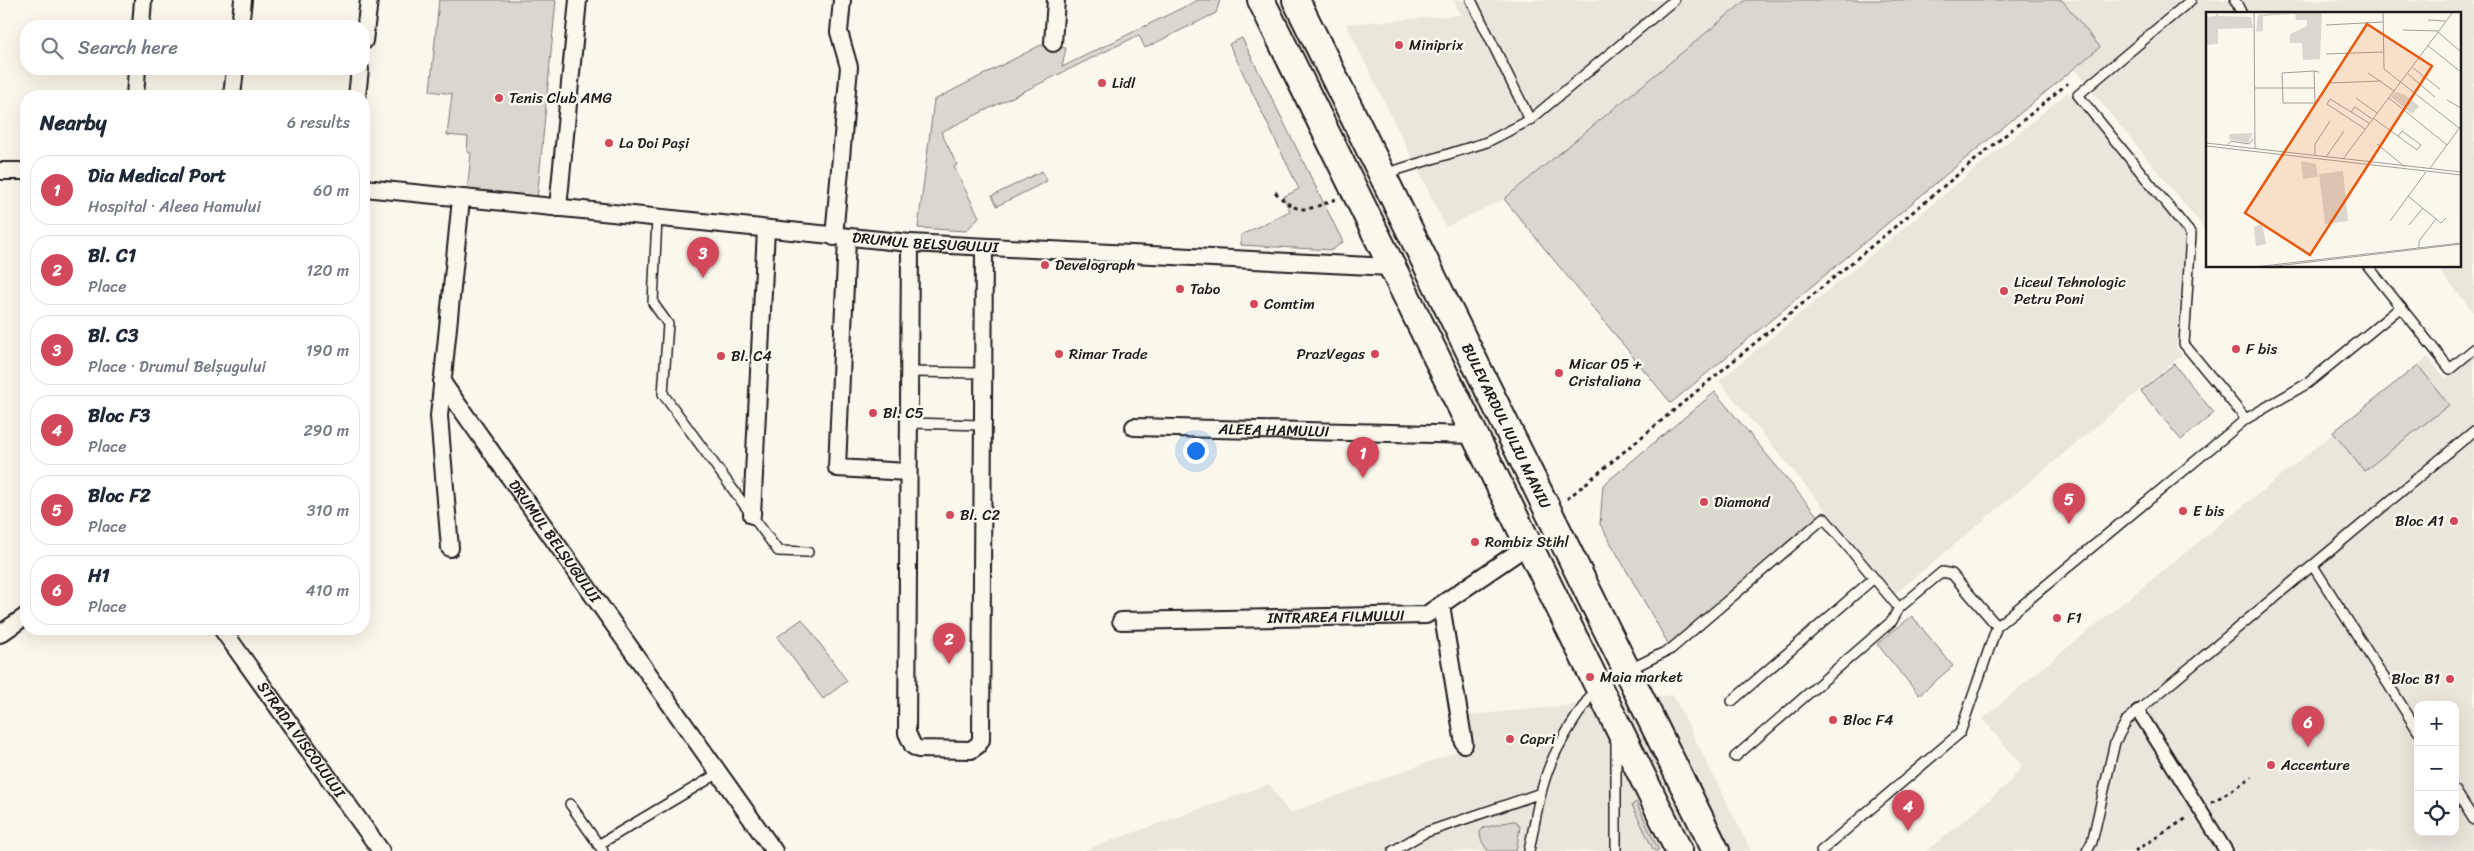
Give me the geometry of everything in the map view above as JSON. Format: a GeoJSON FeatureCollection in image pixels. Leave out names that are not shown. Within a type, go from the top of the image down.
{"type":"FeatureCollection","features":[{"type":"Feature","properties":{"kind":"main road"},"geometry":{"type":"LineString","coordinates":[[1261,0],[1679,851]]}},
{"type":"Feature","properties":{"kind":"main road","name":"BULEVARDUL IULIU MANIU"},"geometry":{"type":"LineString","coordinates":[[1296,0],[1716,851]]}},
{"type":"Feature","properties":{"kind":"main road"},"geometry":{"type":"LineString","coordinates":[[1354,190],[1382,174]]}},
{"type":"Feature","properties":{"kind":"main road"},"geometry":{"type":"LineString","coordinates":[[1597,686],[1627,671]]}},
{"type":"Feature","properties":{"kind":"street"},"geometry":{"type":"LineString","coordinates":[[141,20],[143,0]]}},
{"type":"Feature","properties":{"kind":"street"},"geometry":{"type":"LineString","coordinates":[[241,20],[243,0]]}},
{"type":"Feature","properties":{"kind":"street"},"geometry":{"type":"LineString","coordinates":[[367,20],[369,0]]}},
{"type":"Feature","properties":{"kind":"street"},"geometry":{"type":"LineString","coordinates":[[558,208],[578,0]]}},
{"type":"Feature","properties":{"kind":"street"},"geometry":{"type":"LineString","coordinates":[[842,0],[839,32],[849,67],[841,238],[837,468],[908,472]]}},
{"type":"Feature","properties":{"kind":"street"},"geometry":{"type":"LineString","coordinates":[[1053,44],[1056,0]]}},
{"type":"Feature","properties":{"kind":"street"},"geometry":{"type":"LineString","coordinates":[[135,90],[137,75]]}},
{"type":"Feature","properties":{"kind":"street"},"geometry":{"type":"LineString","coordinates":[[233,90],[234,75]]}},
{"type":"Feature","properties":{"kind":"street"},"geometry":{"type":"LineString","coordinates":[[358,90],[359,75]]}},
{"type":"Feature","properties":{"kind":"street"},"geometry":{"type":"LineString","coordinates":[[0,171],[20,171]]}},
{"type":"Feature","properties":{"kind":"street","name":"DRUMUL BELȘUGULUI"},"geometry":{"type":"LineString","coordinates":[[370,189],[910,244],[1391,267]]}},
{"type":"Feature","properties":{"kind":"street"},"geometry":{"type":"LineString","coordinates":[[450,548],[439,416],[461,199]]}},
{"type":"Feature","properties":{"kind":"street"},"geometry":{"type":"LineString","coordinates":[[752,515],[766,229]]}},
{"type":"Feature","properties":{"kind":"street"},"geometry":{"type":"LineString","coordinates":[[910,244],[907,733],[913,746],[918,749],[971,750],[981,740],[984,247]]}},
{"type":"Feature","properties":{"kind":"street","name":"DRUMUL BELȘUGULUI"},"geometry":{"type":"LineString","coordinates":[[442,382],[774,851]]}},
{"type":"Feature","properties":{"kind":"street","name":"ALEEA HAMULUI"},"geometry":{"type":"LineString","coordinates":[[1134,427],[1475,435]]}},
{"type":"Feature","properties":{"kind":"street","name":"INTRAREA FILMULUI"},"geometry":{"type":"LineString","coordinates":[[1121,621],[1426,615],[1528,545]]}},
{"type":"Feature","properties":{"kind":"street"},"geometry":{"type":"LineString","coordinates":[[1441,605],[1464,744]]}},
{"type":"Feature","properties":{"kind":"street"},"geometry":{"type":"LineString","coordinates":[[0,634],[20,620]]}},
{"type":"Feature","properties":{"kind":"street","name":"STRADA VISCOLULUI"},"geometry":{"type":"LineString","coordinates":[[226,635],[381,851]]}},
{"type":"Feature","properties":{"kind":"street"},"geometry":{"type":"LineString","coordinates":[[2138,711],[2226,851]]}},
{"type":"Feature","properties":{"kind":"lane"},"geometry":{"type":"LineString","coordinates":[[1471,0],[1530,120]]}},
{"type":"Feature","properties":{"kind":"lane"},"geometry":{"type":"LineString","coordinates":[[1382,174],[1487,142],[1530,120],[1674,0]]}},
{"type":"Feature","properties":{"kind":"lane"},"geometry":{"type":"LineString","coordinates":[[2191,0],[2078,95],[2191,234],[2184,344],[2246,419]]}},
{"type":"Feature","properties":{"kind":"lane"},"geometry":{"type":"LineString","coordinates":[[2234,0],[2241,12]]}},
{"type":"Feature","properties":{"kind":"lane"},"geometry":{"type":"LineString","coordinates":[[657,218],[653,303],[668,324],[663,394],[778,551],[808,552]]}},
{"type":"Feature","properties":{"kind":"lane"},"geometry":{"type":"LineString","coordinates":[[2370,268],[2450,369],[2474,349]]}},
{"type":"Feature","properties":{"kind":"lane"},"geometry":{"type":"LineString","coordinates":[[1822,851],[1960,733],[1996,626],[2246,419],[2308,382],[2401,307]]}},
{"type":"Feature","properties":{"kind":"lane"},"geometry":{"type":"LineString","coordinates":[[909,372],[983,373]]}},
{"type":"Feature","properties":{"kind":"lane"},"geometry":{"type":"LineString","coordinates":[[909,423],[982,425]]}},
{"type":"Feature","properties":{"kind":"lane"},"geometry":{"type":"LineString","coordinates":[[2087,851],[2092,842],[2118,734],[2127,720],[2474,431]]}},
{"type":"Feature","properties":{"kind":"lane"},"geometry":{"type":"LineString","coordinates":[[1627,671],[1672,649],[1824,518],[1899,608]]}},
{"type":"Feature","properties":{"kind":"lane"},"geometry":{"type":"LineString","coordinates":[[2313,566],[2414,725]]}},
{"type":"Feature","properties":{"kind":"lane"},"geometry":{"type":"LineString","coordinates":[[1735,757],[1892,621],[1899,608],[1942,572],[1948,572],[1996,626]]}},
{"type":"Feature","properties":{"kind":"lane"},"geometry":{"type":"LineString","coordinates":[[1732,701],[1874,578]]}},
{"type":"Feature","properties":{"kind":"lane"},"geometry":{"type":"LineString","coordinates":[[1529,851],[1541,792],[1550,765],[1569,729],[1597,686]]}},
{"type":"Feature","properties":{"kind":"lane"},"geometry":{"type":"LineString","coordinates":[[1616,722],[1616,851]]}},
{"type":"Feature","properties":{"kind":"lane"},"geometry":{"type":"LineString","coordinates":[[570,804],[600,848],[719,772]]}},
{"type":"Feature","properties":{"kind":"lane"},"geometry":{"type":"LineString","coordinates":[[2456,791],[2474,820]]}},
{"type":"Feature","properties":{"kind":"lane"},"geometry":{"type":"LineString","coordinates":[[1393,851],[1424,833],[1541,792]]}},
{"type":"Feature","properties":{"kind":"path"},"geometry":{"type":"LineString","coordinates":[[1550,514],[2068,83],[2078,95]]}},
{"type":"Feature","properties":{"kind":"path"},"geometry":{"type":"LineString","coordinates":[[1275,192],[1290,206],[1306,210],[1354,190]]}},
{"type":"Feature","properties":{"kind":"path"},"geometry":{"type":"LineString","coordinates":[[2135,851],[2252,777]]}},
{"type":"Feature","properties":{"kind":"shaded area","name":"Tenis Club AMG"},"geometry":{"type":"Polygon","coordinates":[[[439,0],[556,0],[537,200],[467,193],[471,153],[467,152],[468,137],[447,135],[452,94],[430,91],[439,0]]]}},
{"type":"Feature","properties":{"kind":"shaded area"},"geometry":{"type":"Polygon","coordinates":[[[1198,0],[1220,0],[1216,13],[1145,48],[1139,35],[941,132],[957,165],[954,167],[979,217],[966,231],[918,228],[934,100],[1041,45],[1066,48],[1062,67],[1198,0]]]}},
{"type":"Feature","properties":{"kind":"shaded area"},"geometry":{"type":"Polygon","coordinates":[[[1454,0],[1746,0],[1504,199],[1446,227],[1346,24],[1460,15],[1454,0]]]}},
{"type":"Feature","properties":{"kind":"shaded area"},"geometry":{"type":"Polygon","coordinates":[[[1746,0],[2062,0],[2100,47],[1671,403],[1504,199],[1746,0]]]}},
{"type":"Feature","properties":{"kind":"shaded area"},"geometry":{"type":"Polygon","coordinates":[[[2062,0],[2474,0],[2474,313],[2438,268],[2462,268],[2462,12],[2206,12],[2206,231],[2074,69],[2100,47],[2062,0]]]}},
{"type":"Feature","properties":{"kind":"shaded area"},"geometry":{"type":"Polygon","coordinates":[[[1242,38],[1343,242],[1332,250],[1241,245],[1241,235],[1290,211],[1283,197],[1299,189],[1229,44],[1242,38]]]}},
{"type":"Feature","properties":{"kind":"shaded area","name":"Liceul Tehnologic Petru Poni"},"geometry":{"type":"Polygon","coordinates":[[[2068,92],[2185,235],[2176,347],[2182,355],[1895,594],[1719,381],[2068,92]]]}},
{"type":"Feature","properties":{"kind":"shaded area"},"geometry":{"type":"Polygon","coordinates":[[[1042,171],[1047,181],[997,206],[992,196],[1042,171]]]}},
{"type":"Feature","properties":{"kind":"shaded area"},"geometry":{"type":"Polygon","coordinates":[[[2474,354],[2474,851],[1927,851],[2008,784],[2022,766],[1983,719],[2041,669],[2428,357],[2445,378],[2474,354]]]}},
{"type":"Feature","properties":{"kind":"shaded area"},"geometry":{"type":"Polygon","coordinates":[[[2174,364],[2214,413],[2181,440],[2141,391],[2174,364]]]}},
{"type":"Feature","properties":{"kind":"shaded area"},"geometry":{"type":"Polygon","coordinates":[[[2418,365],[2449,405],[2364,471],[2333,432],[2418,365]]]}},
{"type":"Feature","properties":{"kind":"shaded area","name":"Diamond"},"geometry":{"type":"Polygon","coordinates":[[[1715,392],[1820,519],[1669,645],[1600,524],[1603,485],[1715,392]]]}},
{"type":"Feature","properties":{"kind":"shaded area"},"geometry":{"type":"Polygon","coordinates":[[[1912,616],[1953,666],[1919,695],[1877,644],[1912,616]]]}},
{"type":"Feature","properties":{"kind":"shaded area"},"geometry":{"type":"Polygon","coordinates":[[[802,619],[847,681],[823,699],[777,637],[802,619]]]}},
{"type":"Feature","properties":{"kind":"shaded area"},"geometry":{"type":"Polygon","coordinates":[[[1673,695],[1751,851],[1082,851],[1269,784],[1289,813],[1459,751],[1453,717],[1673,695]]]}},
{"type":"Feature","properties":{"kind":"shaded area"},"geometry":{"type":"Polygon","coordinates":[[[1636,802],[1659,851],[1654,851],[1632,805],[1636,802]]]}},
{"type":"Feature","properties":{"kind":"shaded area"},"geometry":{"type":"Polygon","coordinates":[[[1516,821],[1520,827],[1516,851],[1488,851],[1481,840],[1480,832],[1483,828],[1516,821]]]}},
{"type":"Feature","properties":{"kind":"place","name":"Miniprix"},"geometry":{"type":"Point","coordinates":[1399,45]}},
{"type":"Feature","properties":{"kind":"place","name":"Lidl"},"geometry":{"type":"Point","coordinates":[1102,83]}},
{"type":"Feature","properties":{"kind":"place","name":"Tenis Club AMG"},"geometry":{"type":"Point","coordinates":[499,98]}},
{"type":"Feature","properties":{"kind":"place","name":"La Doi Pași"},"geometry":{"type":"Point","coordinates":[609,143]}},
{"type":"Feature","properties":{"kind":"place","name":"Develograph"},"geometry":{"type":"Point","coordinates":[1045,265]}},
{"type":"Feature","properties":{"kind":"place","name":"Bl. C3"},"geometry":{"type":"Point","coordinates":[703,278]}},
{"type":"Feature","properties":{"kind":"place","name":"Tabo"},"geometry":{"type":"Point","coordinates":[1180,289]}},
{"type":"Feature","properties":{"kind":"place","name":"Liceul Tehnologic Petru Poni"},"geometry":{"type":"Point","coordinates":[2004,291]}},
{"type":"Feature","properties":{"kind":"place","name":"Comtim"},"geometry":{"type":"Point","coordinates":[1254,304]}},
{"type":"Feature","properties":{"kind":"place","name":"F bis"},"geometry":{"type":"Point","coordinates":[2236,349]}},
{"type":"Feature","properties":{"kind":"place","name":"Rimar Trade"},"geometry":{"type":"Point","coordinates":[1059,354]}},
{"type":"Feature","properties":{"kind":"place","name":"PrazVegas"},"geometry":{"type":"Point","coordinates":[1375,354]}},
{"type":"Feature","properties":{"kind":"place","name":"Bl. C4"},"geometry":{"type":"Point","coordinates":[721,356]}},
{"type":"Feature","properties":{"kind":"place","name":"Micar 05 + Cristaliana"},"geometry":{"type":"Point","coordinates":[1559,373]}},
{"type":"Feature","properties":{"kind":"place","name":"Bl. C5"},"geometry":{"type":"Point","coordinates":[873,413]}},
{"type":"Feature","properties":{"kind":"place","name":"Dia Medical Port"},"geometry":{"type":"Point","coordinates":[1363,478]}},
{"type":"Feature","properties":{"kind":"place","name":"Diamond"},"geometry":{"type":"Point","coordinates":[1704,502]}},
{"type":"Feature","properties":{"kind":"place","name":"E bis"},"geometry":{"type":"Point","coordinates":[2183,511]}},
{"type":"Feature","properties":{"kind":"place","name":"Bl. C2"},"geometry":{"type":"Point","coordinates":[950,515]}},
{"type":"Feature","properties":{"kind":"place","name":"Bloc A1"},"geometry":{"type":"Point","coordinates":[2454,521]}},
{"type":"Feature","properties":{"kind":"place","name":"Bloc F2"},"geometry":{"type":"Point","coordinates":[2069,524]}},
{"type":"Feature","properties":{"kind":"place","name":"Rombiz Stihl"},"geometry":{"type":"Point","coordinates":[1475,542]}},
{"type":"Feature","properties":{"kind":"place","name":"F1"},"geometry":{"type":"Point","coordinates":[2057,618]}},
{"type":"Feature","properties":{"kind":"place","name":"Bl. C1"},"geometry":{"type":"Point","coordinates":[949,664]}},
{"type":"Feature","properties":{"kind":"place","name":"Maia market"},"geometry":{"type":"Point","coordinates":[1590,677]}},
{"type":"Feature","properties":{"kind":"place","name":"Bloc B1"},"geometry":{"type":"Point","coordinates":[2450,679]}},
{"type":"Feature","properties":{"kind":"place","name":"Bloc F4"},"geometry":{"type":"Point","coordinates":[1833,720]}},
{"type":"Feature","properties":{"kind":"place","name":"Capri"},"geometry":{"type":"Point","coordinates":[1510,739]}},
{"type":"Feature","properties":{"kind":"place","name":"H1"},"geometry":{"type":"Point","coordinates":[2308,747]}},
{"type":"Feature","properties":{"kind":"place","name":"Accenture"},"geometry":{"type":"Point","coordinates":[2271,765]}},
{"type":"Feature","properties":{"kind":"place","name":"Bloc F3"},"geometry":{"type":"Point","coordinates":[1908,831]}}]}
